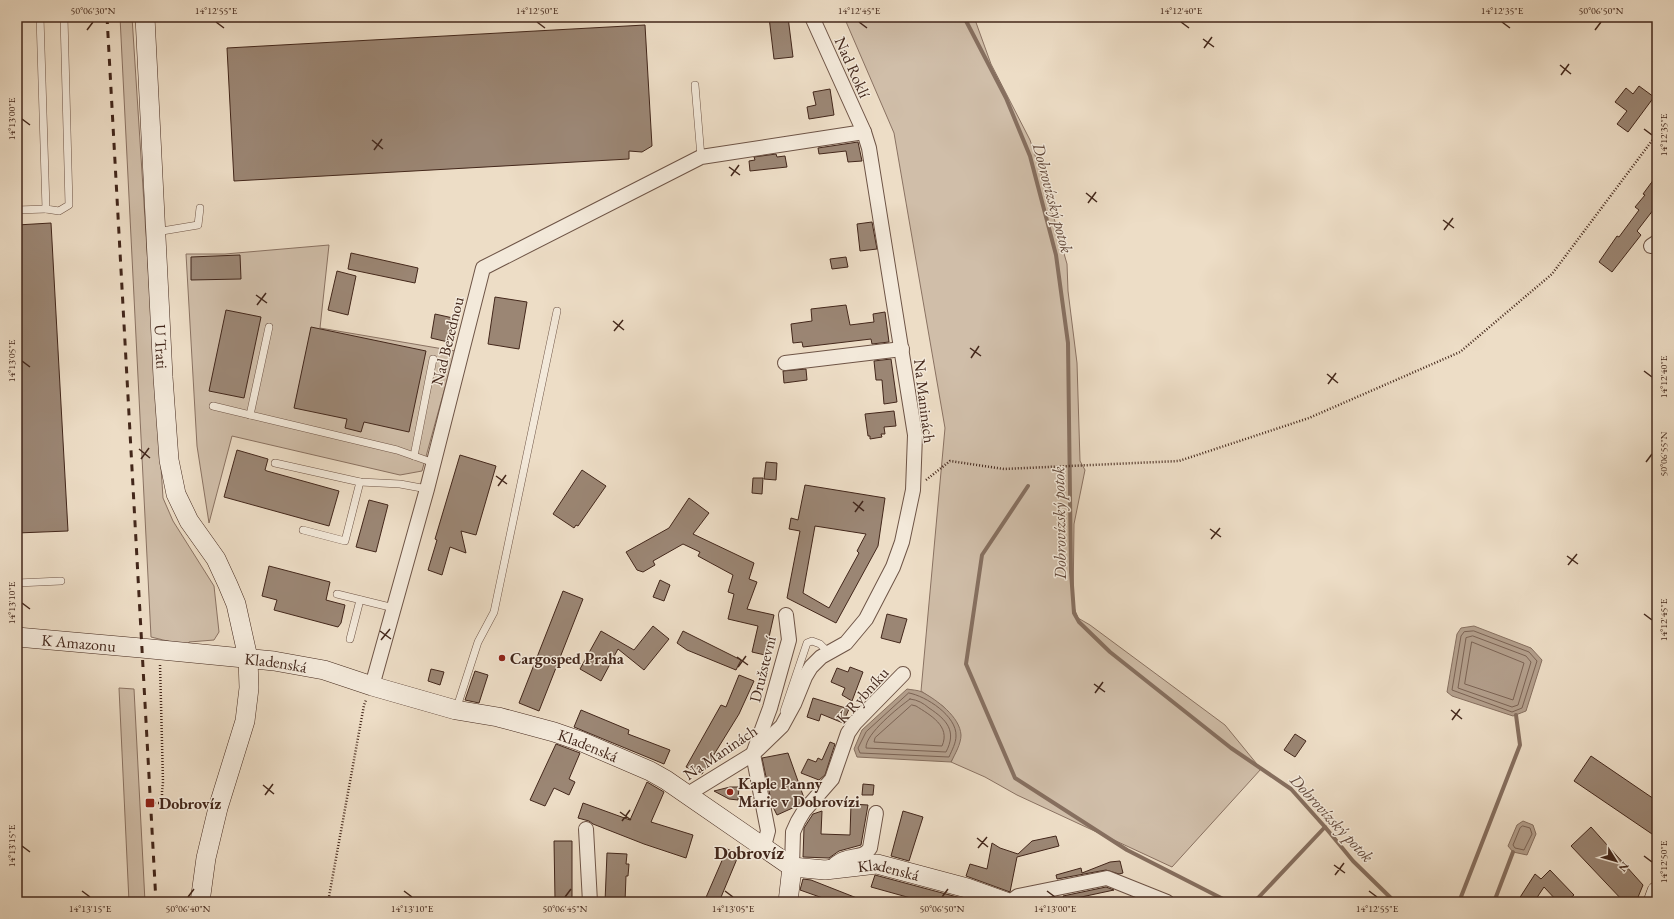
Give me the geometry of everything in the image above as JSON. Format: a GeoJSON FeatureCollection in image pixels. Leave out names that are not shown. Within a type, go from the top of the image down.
{"type":"FeatureCollection","features":[{"type":"Feature","properties":{"kind":"street","name":"U Trati"},"geometry":{"type":"LineString","coordinates":[[145,17],[168,460],[176,494],[188,521],[216,559],[236,604],[248,658],[249,688],[245,721],[233,764],[218,808],[206,858],[200,902]]}},
{"type":"Feature","properties":{"kind":"street","name":"Nad Roklí"},"geometry":{"type":"LineString","coordinates":[[812,17],[864,132]]}},
{"type":"Feature","properties":{"kind":"street","name":"Nad Bezednou"},"geometry":{"type":"LineString","coordinates":[[372,686],[427,490],[483,268],[701,157],[864,132]]}},
{"type":"Feature","properties":{"kind":"street","name":"Na Maninách"},"geometry":{"type":"LineString","coordinates":[[688,794],[753,754],[782,726],[811,667],[821,657],[846,643],[866,619],[893,567],[902,542],[913,490],[915,435],[869,148],[864,132]]}},
{"type":"Feature","properties":{"kind":"street"},"geometry":{"type":"LineString","coordinates":[[785,363],[902,349]]}},
{"type":"Feature","properties":{"kind":"street","name":"Družstevní"},"geometry":{"type":"LineString","coordinates":[[753,754],[770,708],[789,640],[786,615]]}},
{"type":"Feature","properties":{"kind":"street","name":"K Amazonu"},"geometry":{"type":"LineString","coordinates":[[17,638],[141,648]]}},
{"type":"Feature","properties":{"kind":"street","name":"Kladenská"},"geometry":{"type":"LineString","coordinates":[[141,648],[274,661],[324,670],[372,686],[456,710],[498,717],[580,741],[650,771],[688,794],[792,867],[825,870],[877,864],[967,888],[1006,902]]}},
{"type":"Feature","properties":{"kind":"street","name":"K Rybníku"},"geometry":{"type":"LineString","coordinates":[[792,867],[794,832],[798,821],[804,811],[832,779],[848,733],[855,723],[903,674]]}},
{"type":"Feature","properties":{"kind":"street"},"geometry":{"type":"LineString","coordinates":[[753,754],[768,831],[764,846]]}},
{"type":"Feature","properties":{"kind":"street"},"geometry":{"type":"LineString","coordinates":[[825,870],[844,859],[861,856],[868,852],[876,813]]}},
{"type":"Feature","properties":{"kind":"street"},"geometry":{"type":"LineString","coordinates":[[586,829],[590,902]]}},
{"type":"Feature","properties":{"kind":"street"},"geometry":{"type":"LineString","coordinates":[[788,902],[792,867]]}},
{"type":"Feature","properties":{"kind":"street"},"geometry":{"type":"LineString","coordinates":[[1010,902],[1018,896],[1107,878],[1167,902]]}},
{"type":"Feature","properties":{"kind":"street"},"geometry":{"type":"LineString","coordinates":[[1653,902],[1657,891]]}},
{"type":"Feature","properties":{"kind":"lane"},"geometry":{"type":"LineString","coordinates":[[40,17],[46,209]]}},
{"type":"Feature","properties":{"kind":"lane"},"geometry":{"type":"LineString","coordinates":[[17,210],[46,209],[59,212],[69,205],[64,17]]}},
{"type":"Feature","properties":{"kind":"lane"},"geometry":{"type":"LineString","coordinates":[[695,85],[701,157]]}},
{"type":"Feature","properties":{"kind":"lane"},"geometry":{"type":"LineString","coordinates":[[156,232],[198,225],[200,208]]}},
{"type":"Feature","properties":{"kind":"lane"},"geometry":{"type":"LineString","coordinates":[[456,710],[478,642],[494,612],[558,312]]}},
{"type":"Feature","properties":{"kind":"lane"},"geometry":{"type":"LineString","coordinates":[[250,415],[269,327]]}},
{"type":"Feature","properties":{"kind":"lane"},"geometry":{"type":"LineString","coordinates":[[414,456],[433,359]]}},
{"type":"Feature","properties":{"kind":"lane"},"geometry":{"type":"LineString","coordinates":[[213,406],[397,450],[434,463]]}},
{"type":"Feature","properties":{"kind":"lane"},"geometry":{"type":"LineString","coordinates":[[275,463],[360,482],[400,484],[427,490]]}},
{"type":"Feature","properties":{"kind":"lane"},"geometry":{"type":"LineString","coordinates":[[303,530],[345,541],[360,482]]}},
{"type":"Feature","properties":{"kind":"lane"},"geometry":{"type":"LineString","coordinates":[[17,583],[61,581]]}},
{"type":"Feature","properties":{"kind":"lane"},"geometry":{"type":"LineString","coordinates":[[336,594],[394,608]]}},
{"type":"Feature","properties":{"kind":"lane"},"geometry":{"type":"LineString","coordinates":[[350,639],[360,600]]}},
{"type":"Feature","properties":{"kind":"lane"},"geometry":{"type":"LineString","coordinates":[[782,726],[785,708],[807,643],[812,641],[820,644],[829,653]]}},
{"type":"Feature","properties":{"kind":"path"},"geometry":{"type":"LineString","coordinates":[[913,490],[950,461],[1004,469],[1179,461],[1309,418],[1460,352],[1552,274],[1657,134]]}},
{"type":"Feature","properties":{"kind":"path"},"geometry":{"type":"LineString","coordinates":[[156,803],[162,803],[164,782],[161,649]]}},
{"type":"Feature","properties":{"kind":"path"},"geometry":{"type":"LineString","coordinates":[[328,902],[364,705],[372,686]]}},
{"type":"Feature","properties":{"kind":"shaded area"},"geometry":{"type":"Polygon","coordinates":[[[120,17],[132,17],[163,498],[173,521],[214,586],[219,632],[214,640],[189,642],[188,646],[151,637],[120,17]]]}},
{"type":"Feature","properties":{"kind":"shaded area"},"geometry":{"type":"Polygon","coordinates":[[[844,17],[974,17],[991,64],[1030,140],[1042,176],[1067,264],[1068,291],[1077,363],[1080,461],[1085,470],[1074,524],[1073,605],[1078,618],[1090,625],[1225,725],[1261,769],[1172,867],[1017,795],[985,777],[951,762],[957,749],[944,707],[921,691],[945,428],[894,133],[844,17]]]}},
{"type":"Feature","properties":{"kind":"shaded area"},"geometry":{"type":"Polygon","coordinates":[[[329,245],[320,328],[455,351],[422,471],[400,475],[232,436],[209,523],[197,446],[186,254],[225,254],[329,245]]]}},
{"type":"Feature","properties":{"kind":"shaded area"},"geometry":{"type":"Polygon","coordinates":[[[119,688],[134,689],[145,902],[129,902],[119,688]]]}},
{"type":"Feature","properties":{"kind":"water"},"geometry":{"type":"Polygon","coordinates":[[[1474,626],[1531,648],[1542,660],[1526,711],[1513,716],[1452,696],[1447,692],[1457,634],[1461,628],[1474,626]]]}},
{"type":"Feature","properties":{"kind":"water"},"geometry":{"type":"Polygon","coordinates":[[[907,689],[920,691],[928,695],[941,704],[957,722],[960,728],[961,738],[958,749],[951,762],[857,757],[854,749],[862,730],[907,689]]]}},
{"type":"Feature","properties":{"kind":"water"},"geometry":{"type":"Polygon","coordinates":[[[1523,821],[1533,825],[1536,834],[1527,855],[1513,852],[1508,846],[1517,825],[1523,821]]]}},
{"type":"Feature","properties":{"kind":"building"},"geometry":{"type":"Polygon","coordinates":[[[769,17],[788,17],[793,57],[774,59],[769,17]]]}},
{"type":"Feature","properties":{"kind":"building"},"geometry":{"type":"Polygon","coordinates":[[[645,25],[652,146],[642,152],[629,151],[629,159],[234,181],[227,48],[645,25]]]}},
{"type":"Feature","properties":{"kind":"building"},"geometry":{"type":"Polygon","coordinates":[[[1639,86],[1654,97],[1628,132],[1617,124],[1627,111],[1615,102],[1626,88],[1633,94],[1639,86]]]}},
{"type":"Feature","properties":{"kind":"building"},"geometry":{"type":"Polygon","coordinates":[[[830,89],[834,115],[809,119],[807,107],[816,105],[813,92],[830,89]]]}},
{"type":"Feature","properties":{"kind":"building"},"geometry":{"type":"Polygon","coordinates":[[[858,142],[862,161],[848,162],[846,151],[819,154],[818,148],[858,142]]]}},
{"type":"Feature","properties":{"kind":"building"},"geometry":{"type":"Polygon","coordinates":[[[776,154],[777,157],[785,156],[787,167],[750,171],[749,161],[755,160],[754,157],[776,154]]]}},
{"type":"Feature","properties":{"kind":"building"},"geometry":{"type":"Polygon","coordinates":[[[1657,175],[1657,205],[1637,231],[1641,235],[1612,272],[1599,262],[1617,236],[1619,237],[1639,210],[1635,207],[1645,195],[1643,194],[1657,175]]]}},
{"type":"Feature","properties":{"kind":"building"},"geometry":{"type":"Polygon","coordinates":[[[872,222],[877,249],[860,251],[857,224],[872,222]]]}},
{"type":"Feature","properties":{"kind":"building"},"geometry":{"type":"Polygon","coordinates":[[[51,223],[68,531],[17,533],[17,225],[51,223]]]}},
{"type":"Feature","properties":{"kind":"building"},"geometry":{"type":"Polygon","coordinates":[[[351,253],[418,268],[415,283],[348,269],[351,253]]]}},
{"type":"Feature","properties":{"kind":"building"},"geometry":{"type":"Polygon","coordinates":[[[240,255],[241,279],[191,280],[191,257],[240,255]]]}},
{"type":"Feature","properties":{"kind":"building"},"geometry":{"type":"Polygon","coordinates":[[[846,257],[848,267],[832,269],[830,259],[846,257]]]}},
{"type":"Feature","properties":{"kind":"building"},"geometry":{"type":"Polygon","coordinates":[[[337,271],[356,276],[348,315],[328,310],[337,271]]]}},
{"type":"Feature","properties":{"kind":"building"},"geometry":{"type":"Polygon","coordinates":[[[495,297],[527,302],[519,349],[488,344],[495,297]]]}},
{"type":"Feature","properties":{"kind":"building"},"geometry":{"type":"Polygon","coordinates":[[[846,305],[850,325],[874,322],[873,314],[885,312],[889,342],[872,344],[871,339],[803,347],[802,342],[793,343],[791,324],[812,321],[811,309],[846,305]]]}},
{"type":"Feature","properties":{"kind":"building"},"geometry":{"type":"Polygon","coordinates":[[[226,310],[261,317],[244,398],[209,391],[226,310]]]}},
{"type":"Feature","properties":{"kind":"building"},"geometry":{"type":"Polygon","coordinates":[[[435,314],[453,318],[448,342],[431,338],[435,314]]]}},
{"type":"Feature","properties":{"kind":"building"},"geometry":{"type":"Polygon","coordinates":[[[311,327],[426,351],[409,432],[364,422],[361,432],[345,428],[347,419],[294,408],[311,327]]]}},
{"type":"Feature","properties":{"kind":"building"},"geometry":{"type":"Polygon","coordinates":[[[891,359],[897,402],[884,404],[882,380],[876,380],[874,361],[891,359]]]}},
{"type":"Feature","properties":{"kind":"building"},"geometry":{"type":"Polygon","coordinates":[[[806,369],[807,380],[784,383],[783,371],[806,369]]]}},
{"type":"Feature","properties":{"kind":"building"},"geometry":{"type":"Polygon","coordinates":[[[894,411],[896,426],[884,427],[885,434],[881,434],[882,437],[870,439],[870,436],[868,436],[865,414],[894,411]]]}},
{"type":"Feature","properties":{"kind":"building"},"geometry":{"type":"Polygon","coordinates":[[[237,450],[268,459],[265,470],[267,471],[339,491],[329,526],[224,497],[237,450]]]}},
{"type":"Feature","properties":{"kind":"building"},"geometry":{"type":"Polygon","coordinates":[[[460,455],[496,466],[476,535],[461,531],[466,553],[450,547],[442,575],[428,570],[437,540],[435,539],[460,455]]]}},
{"type":"Feature","properties":{"kind":"building"},"geometry":{"type":"Polygon","coordinates":[[[766,462],[777,463],[776,480],[764,479],[766,462]]]}},
{"type":"Feature","properties":{"kind":"building"},"geometry":{"type":"Polygon","coordinates":[[[582,470],[606,486],[578,526],[576,525],[574,528],[553,514],[582,470]]]}},
{"type":"Feature","properties":{"kind":"building"},"geometry":{"type":"Polygon","coordinates":[[[753,478],[763,478],[762,494],[752,493],[753,478]]]}},
{"type":"Feature","properties":{"kind":"building"},"geometry":{"type":"Polygon","coordinates":[[[805,485],[885,498],[878,546],[836,623],[787,598],[800,531],[789,529],[791,518],[798,520],[805,485]],[[815,526],[803,593],[829,608],[859,553],[857,551],[866,534],[815,526]]]}},
{"type":"Feature","properties":{"kind":"building"},"geometry":{"type":"Polygon","coordinates":[[[689,498],[709,513],[693,534],[754,563],[749,579],[757,582],[747,609],[774,615],[765,655],[752,652],[758,626],[728,619],[734,594],[728,592],[733,575],[698,556],[700,552],[683,544],[653,561],[655,565],[643,572],[637,570],[626,552],[669,528],[689,498]]]}},
{"type":"Feature","properties":{"kind":"building"},"geometry":{"type":"Polygon","coordinates":[[[369,500],[388,505],[376,552],[356,547],[369,500]]]}},
{"type":"Feature","properties":{"kind":"building"},"geometry":{"type":"Polygon","coordinates":[[[269,566],[330,582],[326,600],[345,605],[341,623],[338,627],[274,610],[277,600],[262,596],[269,566]]]}},
{"type":"Feature","properties":{"kind":"building"},"geometry":{"type":"Polygon","coordinates":[[[660,580],[670,585],[664,601],[653,597],[660,580]]]}},
{"type":"Feature","properties":{"kind":"building"},"geometry":{"type":"Polygon","coordinates":[[[563,591],[583,599],[539,711],[519,703],[563,591]]]}},
{"type":"Feature","properties":{"kind":"building"},"geometry":{"type":"Polygon","coordinates":[[[887,614],[907,619],[900,643],[881,638],[887,614]]]}},
{"type":"Feature","properties":{"kind":"building"},"geometry":{"type":"Polygon","coordinates":[[[653,626],[669,639],[644,670],[618,649],[601,681],[580,669],[601,631],[634,650],[653,626]]]}},
{"type":"Feature","properties":{"kind":"building"},"geometry":{"type":"Polygon","coordinates":[[[683,631],[741,660],[736,670],[687,650],[677,643],[683,631]]]}},
{"type":"Feature","properties":{"kind":"building"},"geometry":{"type":"Polygon","coordinates":[[[850,667],[863,672],[852,701],[842,695],[845,688],[831,682],[837,668],[848,672],[850,667]]]}},
{"type":"Feature","properties":{"kind":"building"},"geometry":{"type":"Polygon","coordinates":[[[431,669],[444,672],[440,685],[428,681],[431,669]]]}},
{"type":"Feature","properties":{"kind":"building"},"geometry":{"type":"Polygon","coordinates":[[[475,671],[488,675],[479,703],[465,700],[475,671]]]}},
{"type":"Feature","properties":{"kind":"building"},"geometry":{"type":"Polygon","coordinates":[[[739,675],[754,681],[739,714],[702,774],[686,767],[721,705],[726,707],[739,675]]]}},
{"type":"Feature","properties":{"kind":"building"},"geometry":{"type":"Polygon","coordinates":[[[813,698],[849,709],[843,723],[821,714],[819,721],[807,717],[813,698]]]}},
{"type":"Feature","properties":{"kind":"building"},"geometry":{"type":"Polygon","coordinates":[[[581,710],[629,730],[628,734],[670,750],[664,764],[574,727],[581,710]]]}},
{"type":"Feature","properties":{"kind":"building"},"geometry":{"type":"Polygon","coordinates":[[[1295,734],[1306,741],[1295,757],[1284,750],[1295,734]]]}},
{"type":"Feature","properties":{"kind":"building"},"geometry":{"type":"Polygon","coordinates":[[[830,742],[835,744],[825,775],[819,780],[801,773],[808,759],[816,762],[818,758],[822,760],[830,742]]]}},
{"type":"Feature","properties":{"kind":"building"},"geometry":{"type":"Polygon","coordinates":[[[556,744],[580,753],[569,779],[575,782],[569,795],[554,788],[545,806],[530,800],[556,744]]]}},
{"type":"Feature","properties":{"kind":"building"},"geometry":{"type":"Polygon","coordinates":[[[788,753],[804,798],[797,806],[777,815],[772,805],[762,758],[788,753]]]}},
{"type":"Feature","properties":{"kind":"building"},"geometry":{"type":"Polygon","coordinates":[[[1591,756],[1657,801],[1657,827],[1652,834],[1574,781],[1591,756]]]}},
{"type":"Feature","properties":{"kind":"building"},"geometry":{"type":"Polygon","coordinates":[[[647,782],[664,792],[651,822],[693,835],[686,858],[644,844],[593,824],[589,821],[578,818],[583,803],[630,820],[647,782]]]}},
{"type":"Feature","properties":{"kind":"building"},"geometry":{"type":"Polygon","coordinates":[[[863,784],[874,785],[873,795],[862,795],[863,784]]]}},
{"type":"Feature","properties":{"kind":"building","name":"Kaple Panny Marie v Dobrovízi"},"geometry":{"type":"Polygon","coordinates":[[[730,787],[739,787],[738,800],[729,799],[714,791],[730,787]]]}},
{"type":"Feature","properties":{"kind":"building"},"geometry":{"type":"Polygon","coordinates":[[[851,804],[868,805],[861,845],[839,851],[829,858],[803,857],[804,828],[813,814],[822,811],[821,834],[850,835],[851,804]]]}},
{"type":"Feature","properties":{"kind":"building"},"geometry":{"type":"Polygon","coordinates":[[[903,811],[923,817],[909,861],[891,856],[903,811]]]}},
{"type":"Feature","properties":{"kind":"building"},"geometry":{"type":"Polygon","coordinates":[[[1591,827],[1643,885],[1636,902],[1624,902],[1571,846],[1591,827]]]}},
{"type":"Feature","properties":{"kind":"building"},"geometry":{"type":"Polygon","coordinates":[[[1056,836],[1059,846],[1017,857],[1010,892],[966,876],[970,864],[987,869],[992,843],[1000,848],[1018,854],[1032,841],[1056,836]]]}},
{"type":"Feature","properties":{"kind":"building"},"geometry":{"type":"Polygon","coordinates":[[[554,841],[572,841],[572,900],[555,899],[554,841]]]}},
{"type":"Feature","properties":{"kind":"building"},"geometry":{"type":"Polygon","coordinates":[[[727,849],[739,854],[719,902],[704,902],[727,849]]]}},
{"type":"Feature","properties":{"kind":"building"},"geometry":{"type":"Polygon","coordinates":[[[607,853],[627,854],[626,864],[629,864],[628,876],[626,876],[625,902],[605,902],[607,853]]]}},
{"type":"Feature","properties":{"kind":"building"},"geometry":{"type":"Polygon","coordinates":[[[1120,861],[1123,873],[1119,874],[1106,870],[1057,879],[1056,875],[1081,868],[1082,873],[1110,862],[1120,861]]]}},
{"type":"Feature","properties":{"kind":"building"},"geometry":{"type":"Polygon","coordinates":[[[1550,870],[1574,895],[1566,902],[1558,902],[1544,887],[1534,902],[1517,902],[1535,874],[1541,879],[1550,870]]]}},
{"type":"Feature","properties":{"kind":"building"},"geometry":{"type":"Polygon","coordinates":[[[875,875],[961,898],[959,902],[925,902],[871,887],[875,875]]]}},
{"type":"Feature","properties":{"kind":"building"},"geometry":{"type":"Polygon","coordinates":[[[803,879],[811,880],[867,902],[834,902],[800,890],[803,879]]]}},
{"type":"Feature","properties":{"kind":"building"},"geometry":{"type":"Polygon","coordinates":[[[1106,887],[1114,890],[1072,899],[1071,902],[1065,902],[1063,896],[1106,887]]]}},
{"type":"Feature","properties":{"kind":"waterway","name":"Dobrovízský potok"},"geometry":{"type":"LineString","coordinates":[[964,17],[1006,98],[1030,156],[1056,255],[1068,343],[1071,572],[1074,613],[1079,622],[1110,652],[1231,748],[1291,789],[1353,861],[1395,902]]}},
{"type":"Feature","properties":{"kind":"waterway"},"geometry":{"type":"LineString","coordinates":[[1028,486],[982,555],[966,664],[1015,778],[1127,850],[1229,902]]}},
{"type":"Feature","properties":{"kind":"waterway"},"geometry":{"type":"LineString","coordinates":[[1459,902],[1520,745],[1516,715]]}},
{"type":"Feature","properties":{"kind":"waterway"},"geometry":{"type":"LineString","coordinates":[[1251,902],[1258,898],[1325,827]]}},
{"type":"Feature","properties":{"kind":"waterway"},"geometry":{"type":"LineString","coordinates":[[1494,902],[1513,852]]}},
{"type":"Feature","properties":{"kind":"railway"},"geometry":{"type":"LineString","coordinates":[[107,17],[156,902]]}},
{"type":"Feature","properties":{"kind":"place","name":"Cargosped Praha"},"geometry":{"type":"Point","coordinates":[502,658]}},
{"type":"Feature","properties":{"kind":"place","name":"Kaple Panny Marie v Dobrovízi"},"geometry":{"type":"Point","coordinates":[730,792]}},
{"type":"Feature","properties":{"kind":"place","name":"Dobrovíz"},"geometry":{"type":"Point","coordinates":[150,803]}},
{"type":"Feature","properties":{"kind":"district","name":"Dobrovíz"},"geometry":{"type":"Point","coordinates":[749,853]}}]}
